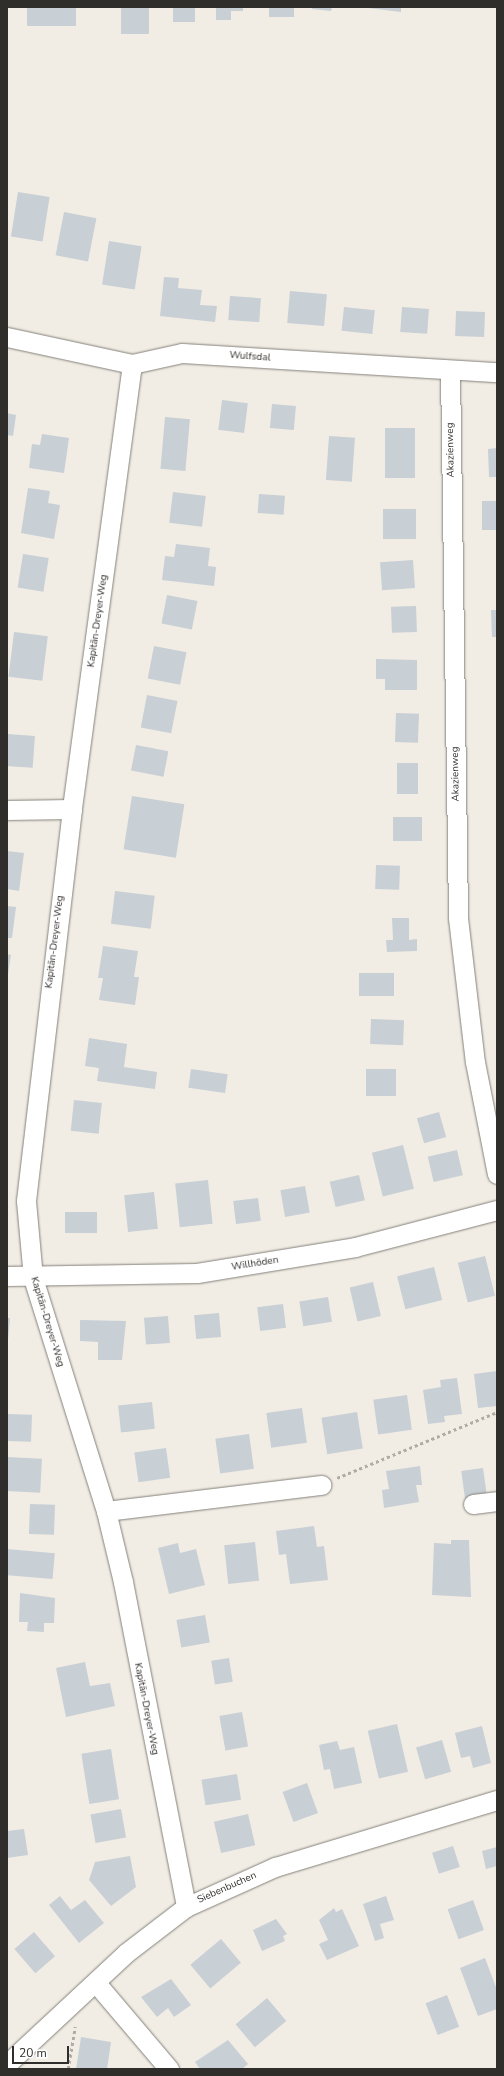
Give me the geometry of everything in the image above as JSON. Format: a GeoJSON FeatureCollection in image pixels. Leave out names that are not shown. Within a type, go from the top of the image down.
{"type":"FeatureCollection","features":[{"type":"Feature","properties":{"kind":"street","name":"Wulfsdal"},"geometry":{"type":"LineString","coordinates":[[7,337],[132,364],[182,353],[497,372]]}},
{"type":"Feature","properties":{"kind":"street","name":"Kapitän-Dreyer-Weg"},"geometry":{"type":"LineString","coordinates":[[132,364],[72,809],[26,1201],[33,1278],[106,1511],[186,1906]]}},
{"type":"Feature","properties":{"kind":"street","name":"Akazienweg"},"geometry":{"type":"LineString","coordinates":[[450,370],[458,918],[475,1062],[497,1174]]}},
{"type":"Feature","properties":{"kind":"street"},"geometry":{"type":"LineString","coordinates":[[7,810],[72,809]]}},
{"type":"Feature","properties":{"kind":"street","name":"Willhöden"},"geometry":{"type":"LineString","coordinates":[[7,1276],[33,1278],[198,1273],[355,1247],[497,1210]]}},
{"type":"Feature","properties":{"kind":"street"},"geometry":{"type":"LineString","coordinates":[[106,1511],[321,1485]]}},
{"type":"Feature","properties":{"kind":"street"},"geometry":{"type":"LineString","coordinates":[[473,1504],[497,1501]]}},
{"type":"Feature","properties":{"kind":"street","name":"Siebenbuchen"},"geometry":{"type":"LineString","coordinates":[[7,2064],[96,1983],[126,1953],[186,1906],[275,1867],[497,1800]]}},
{"type":"Feature","properties":{"kind":"street"},"geometry":{"type":"LineString","coordinates":[[96,1983],[169,2069]]}},
{"type":"Feature","properties":{"kind":"path"},"geometry":{"type":"LineString","coordinates":[[321,1485],[497,1412]]}},
{"type":"Feature","properties":{"kind":"path"},"geometry":{"type":"LineString","coordinates":[[64,2011],[75,2023],[68,2069]]}},
{"type":"Feature","properties":{"kind":"building"},"geometry":{"type":"Polygon","coordinates":[[[27,7],[76,7],[76,26],[27,26],[27,7]]]}},
{"type":"Feature","properties":{"kind":"building"},"geometry":{"type":"Polygon","coordinates":[[[121,7],[149,7],[149,34],[121,34],[121,7]]]}},
{"type":"Feature","properties":{"kind":"building"},"geometry":{"type":"Polygon","coordinates":[[[173,7],[195,7],[195,22],[173,22],[173,7]]]}},
{"type":"Feature","properties":{"kind":"building"},"geometry":{"type":"Polygon","coordinates":[[[216,7],[243,7],[243,11],[231,11],[231,20],[216,20],[216,7]]]}},
{"type":"Feature","properties":{"kind":"building"},"geometry":{"type":"Polygon","coordinates":[[[269,7],[294,7],[294,17],[269,17],[269,7]]]}},
{"type":"Feature","properties":{"kind":"building"},"geometry":{"type":"Polygon","coordinates":[[[312,7],[332,7],[331,11],[312,9],[312,7]]]}},
{"type":"Feature","properties":{"kind":"building"},"geometry":{"type":"Polygon","coordinates":[[[360,7],[401,7],[401,12],[360,7]]]}},
{"type":"Feature","properties":{"kind":"building"},"geometry":{"type":"Polygon","coordinates":[[[18,192],[50,197],[43,241],[11,236],[18,192]]]}},
{"type":"Feature","properties":{"kind":"building"},"geometry":{"type":"Polygon","coordinates":[[[64,212],[96,218],[88,261],[56,255],[64,212]]]}},
{"type":"Feature","properties":{"kind":"building"},"geometry":{"type":"Polygon","coordinates":[[[109,241],[142,246],[135,290],[102,284],[109,241]]]}},
{"type":"Feature","properties":{"kind":"building"},"geometry":{"type":"Polygon","coordinates":[[[164,277],[179,278],[178,288],[202,290],[200,305],[217,306],[215,322],[160,316],[164,277]]]}},
{"type":"Feature","properties":{"kind":"building"},"geometry":{"type":"Polygon","coordinates":[[[290,291],[327,294],[324,326],[287,323],[290,291]]]}},
{"type":"Feature","properties":{"kind":"building"},"geometry":{"type":"Polygon","coordinates":[[[230,296],[261,298],[259,322],[228,320],[230,296]]]}},
{"type":"Feature","properties":{"kind":"building"},"geometry":{"type":"Polygon","coordinates":[[[344,307],[375,310],[372,334],[341,331],[344,307]]]}},
{"type":"Feature","properties":{"kind":"building"},"geometry":{"type":"Polygon","coordinates":[[[402,307],[429,309],[427,334],[400,332],[402,307]]]}},
{"type":"Feature","properties":{"kind":"building"},"geometry":{"type":"Polygon","coordinates":[[[456,311],[485,312],[484,337],[455,336],[456,311]]]}},
{"type":"Feature","properties":{"kind":"building"},"geometry":{"type":"Polygon","coordinates":[[[222,400],[248,403],[244,433],[218,430],[222,400]]]}},
{"type":"Feature","properties":{"kind":"building"},"geometry":{"type":"Polygon","coordinates":[[[272,404],[296,406],[294,430],[270,428],[272,404]]]}},
{"type":"Feature","properties":{"kind":"building"},"geometry":{"type":"Polygon","coordinates":[[[7,413],[16,415],[13,436],[7,435],[7,413]]]}},
{"type":"Feature","properties":{"kind":"building"},"geometry":{"type":"Polygon","coordinates":[[[165,417],[190,419],[185,471],[160,469],[165,417]]]}},
{"type":"Feature","properties":{"kind":"building"},"geometry":{"type":"Polygon","coordinates":[[[385,428],[415,428],[415,478],[385,478],[385,428]]]}},
{"type":"Feature","properties":{"kind":"building"},"geometry":{"type":"Polygon","coordinates":[[[42,434],[69,438],[64,473],[29,468],[32,444],[40,445],[42,434]]]}},
{"type":"Feature","properties":{"kind":"building"},"geometry":{"type":"Polygon","coordinates":[[[329,436],[355,438],[352,482],[326,480],[329,436]]]}},
{"type":"Feature","properties":{"kind":"building"},"geometry":{"type":"Polygon","coordinates":[[[497,448],[497,477],[489,477],[488,449],[497,448]]]}},
{"type":"Feature","properties":{"kind":"building"},"geometry":{"type":"Polygon","coordinates":[[[28,488],[50,491],[48,503],[60,505],[54,539],[21,533],[28,488]]]}},
{"type":"Feature","properties":{"kind":"building"},"geometry":{"type":"Polygon","coordinates":[[[173,492],[206,496],[202,527],[169,523],[173,492]]]}},
{"type":"Feature","properties":{"kind":"building"},"geometry":{"type":"Polygon","coordinates":[[[259,494],[285,496],[284,515],[258,513],[259,494]]]}},
{"type":"Feature","properties":{"kind":"building"},"geometry":{"type":"Polygon","coordinates":[[[482,501],[497,501],[497,530],[482,530],[482,501]]]}},
{"type":"Feature","properties":{"kind":"building"},"geometry":{"type":"Polygon","coordinates":[[[383,509],[416,509],[416,539],[383,539],[383,509]]]}},
{"type":"Feature","properties":{"kind":"building"},"geometry":{"type":"Polygon","coordinates":[[[176,544],[210,548],[208,566],[216,567],[214,586],[162,580],[165,556],[174,557],[176,544]]]}},
{"type":"Feature","properties":{"kind":"building"},"geometry":{"type":"Polygon","coordinates":[[[23,554],[49,558],[43,592],[18,588],[23,554]]]}},
{"type":"Feature","properties":{"kind":"building"},"geometry":{"type":"Polygon","coordinates":[[[413,560],[415,588],[382,590],[380,562],[413,560]]]}},
{"type":"Feature","properties":{"kind":"building"},"geometry":{"type":"Polygon","coordinates":[[[167,595],[197,601],[192,629],[161,623],[167,595]]]}},
{"type":"Feature","properties":{"kind":"building"},"geometry":{"type":"Polygon","coordinates":[[[416,606],[417,632],[392,633],[391,607],[416,606]]]}},
{"type":"Feature","properties":{"kind":"building"},"geometry":{"type":"Polygon","coordinates":[[[491,610],[497,610],[497,637],[492,637],[491,610]]]}},
{"type":"Feature","properties":{"kind":"building"},"geometry":{"type":"Polygon","coordinates":[[[14,632],[48,636],[42,681],[9,677],[14,632]]]}},
{"type":"Feature","properties":{"kind":"building"},"geometry":{"type":"Polygon","coordinates":[[[154,646],[186,652],[180,685],[148,678],[154,646]]]}},
{"type":"Feature","properties":{"kind":"building"},"geometry":{"type":"Polygon","coordinates":[[[376,659],[417,660],[417,690],[385,690],[385,679],[376,679],[376,659]]]}},
{"type":"Feature","properties":{"kind":"building"},"geometry":{"type":"Polygon","coordinates":[[[147,695],[177,701],[171,733],[141,727],[147,695]]]}},
{"type":"Feature","properties":{"kind":"building"},"geometry":{"type":"Polygon","coordinates":[[[396,713],[419,714],[418,743],[395,742],[396,713]]]}},
{"type":"Feature","properties":{"kind":"building"},"geometry":{"type":"Polygon","coordinates":[[[8,734],[35,736],[33,768],[7,766],[8,734]]]}},
{"type":"Feature","properties":{"kind":"building"},"geometry":{"type":"Polygon","coordinates":[[[136,745],[168,751],[163,777],[131,771],[136,745]]]}},
{"type":"Feature","properties":{"kind":"building"},"geometry":{"type":"Polygon","coordinates":[[[397,763],[418,763],[418,794],[397,794],[397,763]]]}},
{"type":"Feature","properties":{"kind":"building"},"geometry":{"type":"Polygon","coordinates":[[[132,796],[184,804],[176,858],[124,849],[132,796]]]}},
{"type":"Feature","properties":{"kind":"building"},"geometry":{"type":"Polygon","coordinates":[[[393,817],[422,817],[422,841],[393,841],[393,817]]]}},
{"type":"Feature","properties":{"kind":"building"},"geometry":{"type":"Polygon","coordinates":[[[7,851],[24,853],[19,891],[7,889],[7,851]]]}},
{"type":"Feature","properties":{"kind":"building"},"geometry":{"type":"Polygon","coordinates":[[[376,865],[400,866],[399,890],[375,889],[376,865]]]}},
{"type":"Feature","properties":{"kind":"building"},"geometry":{"type":"Polygon","coordinates":[[[115,891],[155,896],[151,929],[111,924],[115,891]]]}},
{"type":"Feature","properties":{"kind":"building"},"geometry":{"type":"Polygon","coordinates":[[[7,906],[16,907],[12,938],[7,938],[7,906]]]}},
{"type":"Feature","properties":{"kind":"building"},"geometry":{"type":"Polygon","coordinates":[[[392,918],[409,918],[409,940],[417,939],[417,951],[387,952],[386,940],[393,940],[392,918]]]}},
{"type":"Feature","properties":{"kind":"building"},"geometry":{"type":"Polygon","coordinates":[[[103,946],[138,951],[134,977],[139,977],[135,1005],[99,1000],[103,978],[98,978],[103,946]]]}},
{"type":"Feature","properties":{"kind":"building"},"geometry":{"type":"Polygon","coordinates":[[[7,954],[11,955],[8,974],[7,974],[7,954]]]}},
{"type":"Feature","properties":{"kind":"building"},"geometry":{"type":"Polygon","coordinates":[[[359,973],[394,973],[394,996],[359,996],[359,973]]]}},
{"type":"Feature","properties":{"kind":"building"},"geometry":{"type":"Polygon","coordinates":[[[371,1019],[404,1020],[403,1045],[370,1044],[371,1019]]]}},
{"type":"Feature","properties":{"kind":"building"},"geometry":{"type":"Polygon","coordinates":[[[89,1038],[127,1044],[124,1067],[157,1072],[155,1089],[97,1081],[99,1068],[85,1066],[89,1038]]]}},
{"type":"Feature","properties":{"kind":"building"},"geometry":{"type":"Polygon","coordinates":[[[191,1069],[228,1074],[225,1093],[188,1088],[191,1069]]]}},
{"type":"Feature","properties":{"kind":"building"},"geometry":{"type":"Polygon","coordinates":[[[366,1069],[396,1069],[396,1096],[366,1096],[366,1069]]]}},
{"type":"Feature","properties":{"kind":"building"},"geometry":{"type":"Polygon","coordinates":[[[74,1100],[102,1103],[99,1134],[71,1131],[74,1100]]]}},
{"type":"Feature","properties":{"kind":"building"},"geometry":{"type":"Polygon","coordinates":[[[439,1112],[446,1137],[424,1143],[417,1118],[439,1112]]]}},
{"type":"Feature","properties":{"kind":"building"},"geometry":{"type":"Polygon","coordinates":[[[403,1145],[414,1189],[383,1196],[372,1153],[403,1145]]]}},
{"type":"Feature","properties":{"kind":"building"},"geometry":{"type":"Polygon","coordinates":[[[457,1150],[463,1175],[434,1182],[428,1157],[457,1150]]]}},
{"type":"Feature","properties":{"kind":"building"},"geometry":{"type":"Polygon","coordinates":[[[359,1175],[365,1200],[336,1207],[330,1182],[359,1175]]]}},
{"type":"Feature","properties":{"kind":"building"},"geometry":{"type":"Polygon","coordinates":[[[208,1180],[213,1224],[180,1227],[175,1183],[208,1180]]]}},
{"type":"Feature","properties":{"kind":"building"},"geometry":{"type":"Polygon","coordinates":[[[305,1186],[310,1213],[285,1217],[280,1190],[305,1186]]]}},
{"type":"Feature","properties":{"kind":"building"},"geometry":{"type":"Polygon","coordinates":[[[154,1192],[158,1229],[128,1232],[124,1195],[154,1192]]]}},
{"type":"Feature","properties":{"kind":"building"},"geometry":{"type":"Polygon","coordinates":[[[258,1198],[261,1221],[236,1224],[233,1201],[258,1198]]]}},
{"type":"Feature","properties":{"kind":"building"},"geometry":{"type":"Polygon","coordinates":[[[65,1212],[97,1212],[97,1233],[65,1233],[65,1212]]]}},
{"type":"Feature","properties":{"kind":"building"},"geometry":{"type":"Polygon","coordinates":[[[485,1256],[495,1296],[468,1303],[458,1263],[485,1256]]]}},
{"type":"Feature","properties":{"kind":"building"},"geometry":{"type":"Polygon","coordinates":[[[434,1267],[442,1300],[405,1309],[397,1276],[434,1267]]]}},
{"type":"Feature","properties":{"kind":"building"},"geometry":{"type":"Polygon","coordinates":[[[373,1282],[381,1316],[357,1322],[350,1287],[373,1282]]]}},
{"type":"Feature","properties":{"kind":"building"},"geometry":{"type":"Polygon","coordinates":[[[328,1297],[332,1322],[303,1326],[299,1302],[328,1297]]]}},
{"type":"Feature","properties":{"kind":"building"},"geometry":{"type":"Polygon","coordinates":[[[283,1304],[286,1328],[260,1331],[257,1307],[283,1304]]]}},
{"type":"Feature","properties":{"kind":"building"},"geometry":{"type":"Polygon","coordinates":[[[219,1313],[221,1337],[196,1339],[194,1315],[219,1313]]]}},
{"type":"Feature","properties":{"kind":"building"},"geometry":{"type":"Polygon","coordinates":[[[168,1316],[170,1343],[146,1345],[144,1318],[168,1316]]]}},
{"type":"Feature","properties":{"kind":"building"},"geometry":{"type":"Polygon","coordinates":[[[7,1318],[10,1318],[8,1340],[7,1340],[7,1318]]]}},
{"type":"Feature","properties":{"kind":"building"},"geometry":{"type":"Polygon","coordinates":[[[80,1320],[126,1321],[122,1360],[98,1360],[98,1342],[80,1341],[80,1320]]]}},
{"type":"Feature","properties":{"kind":"building"},"geometry":{"type":"Polygon","coordinates":[[[497,1371],[497,1406],[478,1408],[474,1374],[497,1371]]]}},
{"type":"Feature","properties":{"kind":"building"},"geometry":{"type":"Polygon","coordinates":[[[457,1378],[462,1414],[444,1416],[445,1422],[428,1424],[423,1390],[441,1387],[440,1380],[457,1378]]]}},
{"type":"Feature","properties":{"kind":"building"},"geometry":{"type":"Polygon","coordinates":[[[407,1395],[412,1430],[378,1434],[373,1400],[407,1395]]]}},
{"type":"Feature","properties":{"kind":"building"},"geometry":{"type":"Polygon","coordinates":[[[152,1402],[155,1429],[121,1432],[118,1406],[152,1402]]]}},
{"type":"Feature","properties":{"kind":"building"},"geometry":{"type":"Polygon","coordinates":[[[302,1408],[307,1443],[271,1448],[266,1413],[302,1408]]]}},
{"type":"Feature","properties":{"kind":"building"},"geometry":{"type":"Polygon","coordinates":[[[357,1412],[363,1449],[327,1454],[321,1418],[357,1412]]]}},
{"type":"Feature","properties":{"kind":"building"},"geometry":{"type":"Polygon","coordinates":[[[7,1414],[32,1415],[31,1442],[7,1441],[7,1414]]]}},
{"type":"Feature","properties":{"kind":"building"},"geometry":{"type":"Polygon","coordinates":[[[249,1434],[254,1469],[220,1473],[215,1439],[249,1434]]]}},
{"type":"Feature","properties":{"kind":"building"},"geometry":{"type":"Polygon","coordinates":[[[166,1448],[170,1478],[138,1482],[134,1452],[166,1448]]]}},
{"type":"Feature","properties":{"kind":"building"},"geometry":{"type":"Polygon","coordinates":[[[7,1457],[42,1459],[40,1493],[7,1491],[7,1457]]]}},
{"type":"Feature","properties":{"kind":"building"},"geometry":{"type":"Polygon","coordinates":[[[420,1466],[422,1485],[416,1485],[419,1502],[384,1508],[382,1490],[389,1489],[386,1471],[420,1466]]]}},
{"type":"Feature","properties":{"kind":"building"},"geometry":{"type":"Polygon","coordinates":[[[483,1468],[487,1498],[465,1501],[461,1471],[483,1468]]]}},
{"type":"Feature","properties":{"kind":"building"},"geometry":{"type":"Polygon","coordinates":[[[30,1504],[55,1505],[54,1535],[29,1534],[30,1504]]]}},
{"type":"Feature","properties":{"kind":"building"},"geometry":{"type":"Polygon","coordinates":[[[314,1526],[317,1547],[324,1546],[328,1580],[290,1584],[286,1554],[279,1555],[276,1531],[314,1526]]]}},
{"type":"Feature","properties":{"kind":"building"},"geometry":{"type":"Polygon","coordinates":[[[451,1540],[469,1540],[471,1597],[432,1595],[434,1543],[451,1544],[451,1540]]]}},
{"type":"Feature","properties":{"kind":"building"},"geometry":{"type":"Polygon","coordinates":[[[255,1542],[259,1581],[228,1584],[224,1545],[255,1542]]]}},
{"type":"Feature","properties":{"kind":"building"},"geometry":{"type":"Polygon","coordinates":[[[178,1543],[180,1553],[196,1549],[205,1585],[169,1594],[158,1548],[178,1543]]]}},
{"type":"Feature","properties":{"kind":"building"},"geometry":{"type":"Polygon","coordinates":[[[7,1549],[55,1553],[53,1579],[7,1575],[7,1549]]]}},
{"type":"Feature","properties":{"kind":"building"},"geometry":{"type":"Polygon","coordinates":[[[20,1593],[55,1598],[54,1623],[44,1623],[44,1632],[27,1631],[28,1622],[19,1622],[20,1593]]]}},
{"type":"Feature","properties":{"kind":"building"},"geometry":{"type":"Polygon","coordinates":[[[205,1615],[210,1643],[181,1648],[176,1620],[205,1615]]]}},
{"type":"Feature","properties":{"kind":"building"},"geometry":{"type":"Polygon","coordinates":[[[229,1658],[233,1682],[215,1685],[211,1661],[229,1658]]]}},
{"type":"Feature","properties":{"kind":"building"},"geometry":{"type":"Polygon","coordinates":[[[85,1662],[90,1686],[110,1683],[115,1706],[66,1717],[56,1668],[85,1662]]]}},
{"type":"Feature","properties":{"kind":"building"},"geometry":{"type":"Polygon","coordinates":[[[242,1712],[248,1746],[225,1750],[219,1716],[242,1712]]]}},
{"type":"Feature","properties":{"kind":"building"},"geometry":{"type":"Polygon","coordinates":[[[397,1724],[408,1772],[379,1778],[368,1731],[397,1724]]]}},
{"type":"Feature","properties":{"kind":"building"},"geometry":{"type":"Polygon","coordinates":[[[482,1726],[491,1763],[473,1768],[470,1756],[461,1758],[455,1733],[482,1726]]]}},
{"type":"Feature","properties":{"kind":"building"},"geometry":{"type":"Polygon","coordinates":[[[442,1740],[451,1772],[425,1779],[416,1747],[442,1740]]]}},
{"type":"Feature","properties":{"kind":"building"},"geometry":{"type":"Polygon","coordinates":[[[337,1741],[340,1750],[354,1747],[362,1783],[334,1789],[330,1769],[324,1770],[319,1745],[337,1741]]]}},
{"type":"Feature","properties":{"kind":"building"},"geometry":{"type":"Polygon","coordinates":[[[111,1749],[119,1799],[89,1804],[81,1754],[111,1749]]]}},
{"type":"Feature","properties":{"kind":"building"},"geometry":{"type":"Polygon","coordinates":[[[237,1774],[241,1800],[206,1805],[201,1780],[237,1774]]]}},
{"type":"Feature","properties":{"kind":"building"},"geometry":{"type":"Polygon","coordinates":[[[307,1783],[318,1813],[294,1822],[283,1792],[307,1783]]]}},
{"type":"Feature","properties":{"kind":"building"},"geometry":{"type":"Polygon","coordinates":[[[121,1809],[126,1838],[96,1843],[90,1814],[121,1809]]]}},
{"type":"Feature","properties":{"kind":"building"},"geometry":{"type":"Polygon","coordinates":[[[248,1814],[255,1845],[221,1853],[214,1822],[248,1814]]]}},
{"type":"Feature","properties":{"kind":"building"},"geometry":{"type":"Polygon","coordinates":[[[24,1829],[28,1855],[7,1858],[7,1831],[24,1829]]]}},
{"type":"Feature","properties":{"kind":"building"},"geometry":{"type":"Polygon","coordinates":[[[453,1846],[460,1867],[439,1874],[432,1853],[453,1846]]]}},
{"type":"Feature","properties":{"kind":"building"},"geometry":{"type":"Polygon","coordinates":[[[497,1847],[497,1866],[486,1869],[482,1851],[497,1847]]]}},
{"type":"Feature","properties":{"kind":"building"},"geometry":{"type":"Polygon","coordinates":[[[130,1856],[136,1887],[111,1906],[89,1880],[95,1862],[130,1856]]]}},
{"type":"Feature","properties":{"kind":"building"},"geometry":{"type":"Polygon","coordinates":[[[60,1896],[71,1910],[85,1900],[104,1923],[79,1943],[49,1905],[60,1896]]]}},
{"type":"Feature","properties":{"kind":"building"},"geometry":{"type":"Polygon","coordinates":[[[386,1896],[394,1920],[380,1924],[384,1938],[375,1941],[363,1904],[386,1896]]]}},
{"type":"Feature","properties":{"kind":"building"},"geometry":{"type":"Polygon","coordinates":[[[473,1900],[484,1930],[459,1939],[448,1909],[473,1900]]]}},
{"type":"Feature","properties":{"kind":"building"},"geometry":{"type":"Polygon","coordinates":[[[334,1908],[336,1912],[342,1909],[359,1946],[327,1960],[319,1944],[328,1940],[319,1920],[334,1908]]]}},
{"type":"Feature","properties":{"kind":"building"},"geometry":{"type":"Polygon","coordinates":[[[276,1919],[287,1934],[283,1936],[285,1941],[262,1951],[253,1930],[276,1919]]]}},
{"type":"Feature","properties":{"kind":"building"},"geometry":{"type":"Polygon","coordinates":[[[34,1932],[55,1956],[35,1973],[14,1949],[34,1932]]]}},
{"type":"Feature","properties":{"kind":"building"},"geometry":{"type":"Polygon","coordinates":[[[221,1939],[241,1963],[210,1988],[190,1965],[221,1939]]]}},
{"type":"Feature","properties":{"kind":"building"},"geometry":{"type":"Polygon","coordinates":[[[485,1958],[497,1990],[497,2009],[478,2016],[460,1968],[485,1958]]]}},
{"type":"Feature","properties":{"kind":"building"},"geometry":{"type":"Polygon","coordinates":[[[171,1979],[191,2005],[174,2017],[168,2008],[157,2017],[141,1997],[171,1979]]]}},
{"type":"Feature","properties":{"kind":"building"},"geometry":{"type":"Polygon","coordinates":[[[447,1995],[459,2027],[438,2035],[426,2003],[447,1995]]]}},
{"type":"Feature","properties":{"kind":"building"},"geometry":{"type":"Polygon","coordinates":[[[267,1998],[286,2021],[255,2047],[236,2024],[267,1998]]]}},
{"type":"Feature","properties":{"kind":"building"},"geometry":{"type":"Polygon","coordinates":[[[81,2037],[111,2042],[107,2069],[76,2069],[81,2037]]]}},
{"type":"Feature","properties":{"kind":"building"},"geometry":{"type":"Polygon","coordinates":[[[228,2040],[248,2064],[242,2069],[200,2069],[195,2062],[228,2040]]]}}]}
